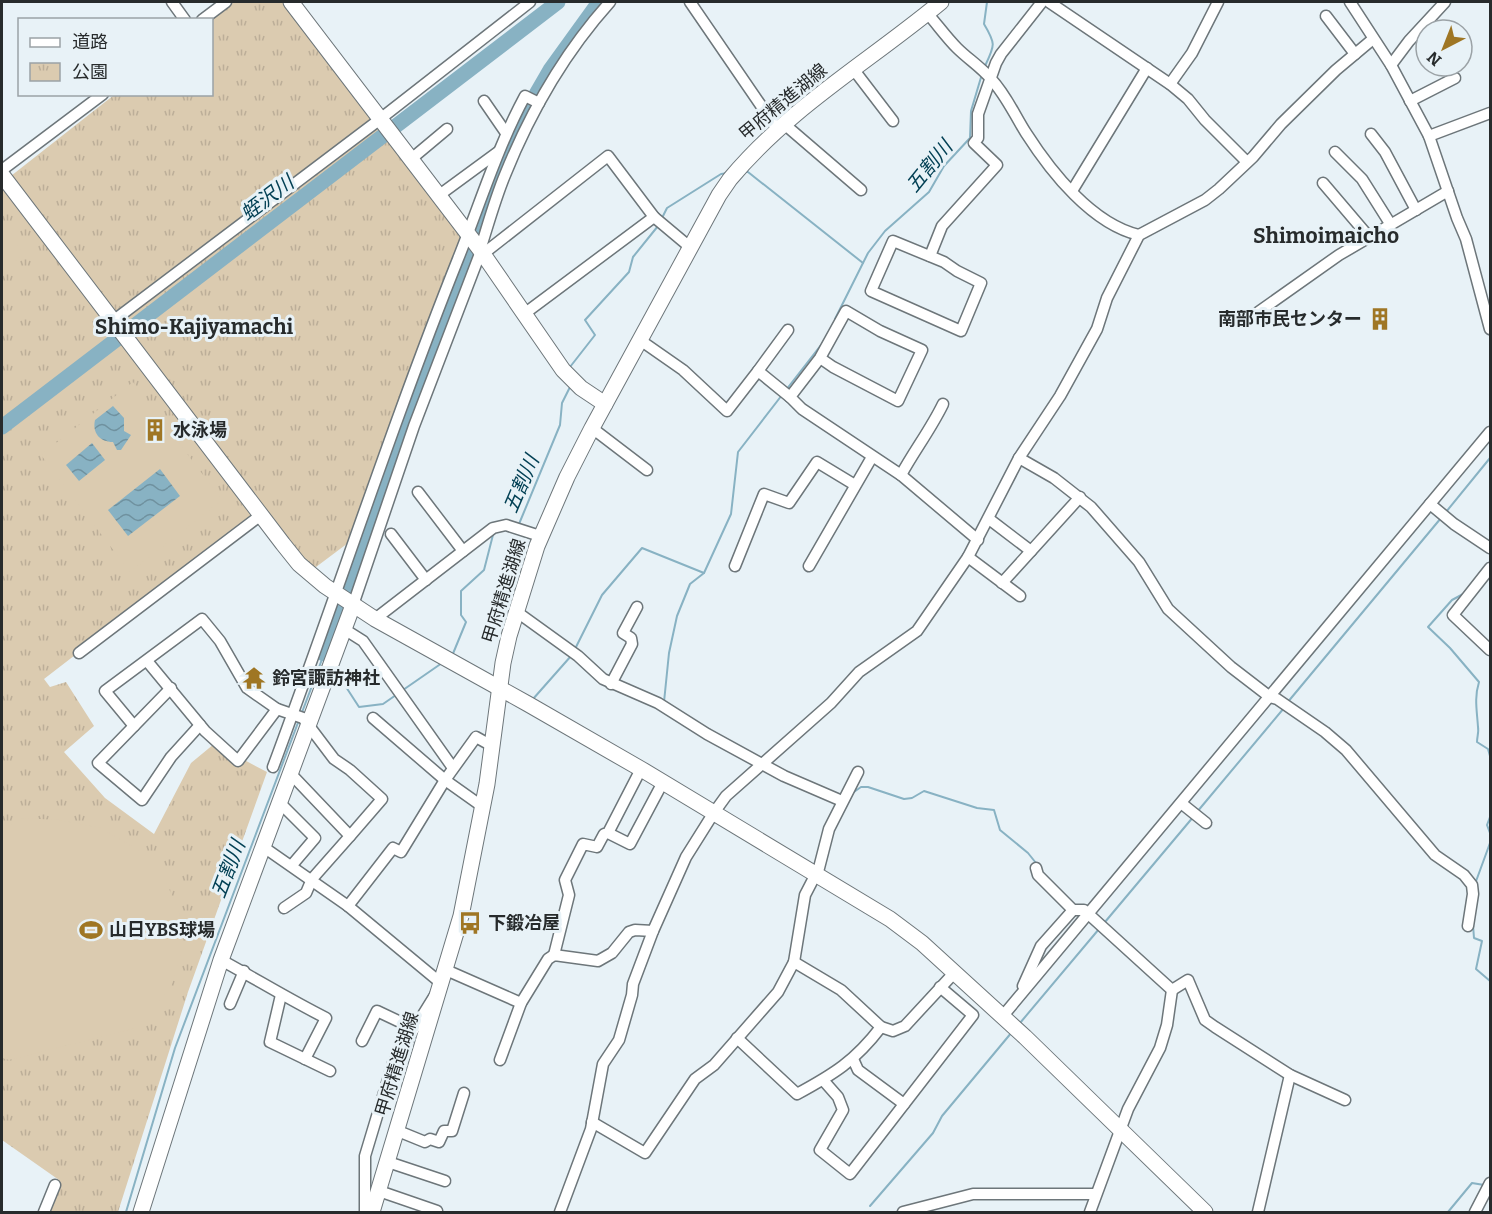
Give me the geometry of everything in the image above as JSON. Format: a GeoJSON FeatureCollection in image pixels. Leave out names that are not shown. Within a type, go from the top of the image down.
{"type":"FeatureCollection","features":[{"type":"Feature","properties":{"kind":"street"},"geometry":{"type":"LineString","coordinates":[[172,2],[184,18]]}},
{"type":"Feature","properties":{"kind":"street"},"geometry":{"type":"LineString","coordinates":[[205,18],[225,2]]}},
{"type":"Feature","properties":{"kind":"street"},"geometry":{"type":"LineString","coordinates":[[291,2],[480,251],[566,374],[581,388],[605,404]]}},
{"type":"Feature","properties":{"kind":"street"},"geometry":{"type":"LineString","coordinates":[[115,324],[381,122],[530,2]]}},
{"type":"Feature","properties":{"kind":"street"},"geometry":{"type":"LineString","coordinates":[[141,1212],[221,960],[290,773],[300,718],[344,599],[414,426],[480,251],[504,178],[517,145],[539,103],[577,44],[610,2]]}},
{"type":"Feature","properties":{"kind":"street"},"geometry":{"type":"LineString","coordinates":[[690,2],[780,126],[861,190]]}},
{"type":"Feature","properties":{"kind":"street","name":"甲府精進湖線"},"geometry":{"type":"LineString","coordinates":[[372,1212],[444,977],[470,879],[509,636],[540,536],[567,477],[640,340],[735,173],[780,126],[816,96],[854,70],[941,2]]}},
{"type":"Feature","properties":{"kind":"street"},"geometry":{"type":"LineString","coordinates":[[930,256],[942,226],[997,165],[974,143],[978,138],[978,114],[1001,54],[1042,2]]}},
{"type":"Feature","properties":{"kind":"street"},"geometry":{"type":"LineString","coordinates":[[1049,2],[1170,84],[1188,99],[1205,120],[1247,162]]}},
{"type":"Feature","properties":{"kind":"street"},"geometry":{"type":"LineString","coordinates":[[1170,84],[1192,53],[1218,2]]}},
{"type":"Feature","properties":{"kind":"street"},"geometry":{"type":"LineString","coordinates":[[1350,2],[1391,65],[1429,136],[1466,239],[1491,329]]}},
{"type":"Feature","properties":{"kind":"street"},"geometry":{"type":"LineString","coordinates":[[1391,65],[1409,41],[1445,2]]}},
{"type":"Feature","properties":{"kind":"street"},"geometry":{"type":"LineString","coordinates":[[927,13],[957,48],[990,78],[1008,100],[1024,130],[1042,156],[1072,191],[1108,222],[1139,236]]}},
{"type":"Feature","properties":{"kind":"street"},"geometry":{"type":"LineString","coordinates":[[1326,16],[1355,54]]}},
{"type":"Feature","properties":{"kind":"street"},"geometry":{"type":"LineString","coordinates":[[560,1212],[582,1156],[592,1122],[603,1064],[619,1040],[633,984],[652,931],[686,857],[713,814],[726,796],[831,704],[859,672],[917,631],[968,557],[1019,458],[1060,396],[1097,330],[1107,298],[1139,236],[1205,200],[1247,162],[1298,107],[1373,39]]}},
{"type":"Feature","properties":{"kind":"street"},"geometry":{"type":"LineString","coordinates":[[1072,191],[1147,68]]}},
{"type":"Feature","properties":{"kind":"street"},"geometry":{"type":"LineString","coordinates":[[854,70],[893,121]]}},
{"type":"Feature","properties":{"kind":"street"},"geometry":{"type":"LineString","coordinates":[[1410,101],[1455,78]]}},
{"type":"Feature","properties":{"kind":"street"},"geometry":{"type":"LineString","coordinates":[[2,170],[100,96]]}},
{"type":"Feature","properties":{"kind":"street"},"geometry":{"type":"LineString","coordinates":[[273,767],[331,664],[344,629],[344,599],[396,421],[498,152],[525,96],[539,103]]}},
{"type":"Feature","properties":{"kind":"street"},"geometry":{"type":"LineString","coordinates":[[484,101],[506,133]]}},
{"type":"Feature","properties":{"kind":"street"},"geometry":{"type":"LineString","coordinates":[[1429,136],[1491,113]]}},
{"type":"Feature","properties":{"kind":"street"},"geometry":{"type":"LineString","coordinates":[[410,160],[447,129]]}},
{"type":"Feature","properties":{"kind":"street"},"geometry":{"type":"LineString","coordinates":[[1371,134],[1385,152],[1416,210]]}},
{"type":"Feature","properties":{"kind":"street"},"geometry":{"type":"LineString","coordinates":[[438,196],[498,152]]}},
{"type":"Feature","properties":{"kind":"street"},"geometry":{"type":"LineString","coordinates":[[1335,152],[1362,179],[1391,225]]}},
{"type":"Feature","properties":{"kind":"street"},"geometry":{"type":"LineString","coordinates":[[480,251],[608,156],[655,218],[691,248]]}},
{"type":"Feature","properties":{"kind":"street"},"geometry":{"type":"LineString","coordinates":[[2,175],[299,564],[344,599],[375,619],[641,769],[890,919],[922,943],[1025,1037],[1205,1212]]}},
{"type":"Feature","properties":{"kind":"street"},"geometry":{"type":"LineString","coordinates":[[1323,183],[1369,237]]}},
{"type":"Feature","properties":{"kind":"street"},"geometry":{"type":"LineString","coordinates":[[1247,320],[1339,255],[1448,191]]}},
{"type":"Feature","properties":{"kind":"street"},"geometry":{"type":"LineString","coordinates":[[524,314],[655,218]]}},
{"type":"Feature","properties":{"kind":"street"},"geometry":{"type":"LineString","coordinates":[[893,241],[930,256],[981,283],[961,331],[871,291],[893,241]]}},
{"type":"Feature","properties":{"kind":"street"},"geometry":{"type":"LineString","coordinates":[[790,397],[820,358],[846,310],[880,331],[922,350],[898,401],[833,368],[820,358]]}},
{"type":"Feature","properties":{"kind":"street"},"geometry":{"type":"LineString","coordinates":[[640,340],[683,370],[727,411],[788,330]]}},
{"type":"Feature","properties":{"kind":"street"},"geometry":{"type":"LineString","coordinates":[[758,371],[802,409],[901,475],[978,540]]}},
{"type":"Feature","properties":{"kind":"street"},"geometry":{"type":"LineString","coordinates":[[901,475],[914,451],[933,425],[943,404]]}},
{"type":"Feature","properties":{"kind":"street"},"geometry":{"type":"LineString","coordinates":[[396,421],[414,426]]}},
{"type":"Feature","properties":{"kind":"street"},"geometry":{"type":"LineString","coordinates":[[592,428],[647,470]]}},
{"type":"Feature","properties":{"kind":"street"},"geometry":{"type":"LineString","coordinates":[[1017,1000],[1092,916],[1274,698],[1433,507],[1491,432]]}},
{"type":"Feature","properties":{"kind":"street"},"geometry":{"type":"LineString","coordinates":[[809,566],[872,457]]}},
{"type":"Feature","properties":{"kind":"street"},"geometry":{"type":"LineString","coordinates":[[1019,458],[1054,478],[1080,497],[1139,562],[1168,609],[1231,667],[1325,732],[1346,750],[1435,855],[1472,885],[1473,894],[1468,926]]}},
{"type":"Feature","properties":{"kind":"street"},"geometry":{"type":"LineString","coordinates":[[735,566],[764,494],[789,503],[817,462],[855,485]]}},
{"type":"Feature","properties":{"kind":"street"},"geometry":{"type":"LineString","coordinates":[[418,492],[463,551]]}},
{"type":"Feature","properties":{"kind":"street"},"geometry":{"type":"LineString","coordinates":[[1002,583],[1080,497]]}},
{"type":"Feature","properties":{"kind":"street"},"geometry":{"type":"LineString","coordinates":[[1433,507],[1491,548]]}},
{"type":"Feature","properties":{"kind":"street"},"geometry":{"type":"LineString","coordinates":[[79,653],[261,515]]}},
{"type":"Feature","properties":{"kind":"street"},"geometry":{"type":"LineString","coordinates":[[989,519],[1031,551]]}},
{"type":"Feature","properties":{"kind":"street"},"geometry":{"type":"LineString","coordinates":[[375,619],[493,528],[506,525],[540,536]]}},
{"type":"Feature","properties":{"kind":"street"},"geometry":{"type":"LineString","coordinates":[[391,534],[426,580]]}},
{"type":"Feature","properties":{"kind":"street"},"geometry":{"type":"LineString","coordinates":[[968,557],[1020,596]]}},
{"type":"Feature","properties":{"kind":"street"},"geometry":{"type":"LineString","coordinates":[[1490,649],[1454,615],[1491,568]]}},
{"type":"Feature","properties":{"kind":"street"},"geometry":{"type":"LineString","coordinates":[[611,684],[632,644],[631,638],[623,633],[637,607]]}},
{"type":"Feature","properties":{"kind":"street"},"geometry":{"type":"LineString","coordinates":[[517,612],[611,684],[658,703],[707,734],[762,764],[842,801]]}},
{"type":"Feature","properties":{"kind":"street"},"geometry":{"type":"LineString","coordinates":[[134,726],[105,691],[202,619],[220,641],[247,688],[277,709],[300,718],[334,759],[382,799],[312,879],[306,893],[284,908]]}},
{"type":"Feature","properties":{"kind":"street"},"geometry":{"type":"LineString","coordinates":[[344,629],[363,641],[453,768]]}},
{"type":"Feature","properties":{"kind":"street"},"geometry":{"type":"LineString","coordinates":[[147,661],[200,725],[238,761],[277,709]]}},
{"type":"Feature","properties":{"kind":"street"},"geometry":{"type":"LineString","coordinates":[[171,688],[98,763],[141,800],[171,757],[200,725]]}},
{"type":"Feature","properties":{"kind":"street"},"geometry":{"type":"LineString","coordinates":[[373,718],[445,780],[483,807]]}},
{"type":"Feature","properties":{"kind":"street"},"geometry":{"type":"LineString","coordinates":[[348,906],[393,848],[401,852],[445,780],[476,737],[492,746]]}},
{"type":"Feature","properties":{"kind":"street"},"geometry":{"type":"LineString","coordinates":[[554,956],[569,895],[565,880],[583,844],[597,847],[604,834],[608,833],[641,769]]}},
{"type":"Feature","properties":{"kind":"street"},"geometry":{"type":"LineString","coordinates":[[592,1122],[645,1153],[696,1079],[714,1065],[778,992],[794,962],[806,895],[816,874],[829,829],[858,772]]}},
{"type":"Feature","properties":{"kind":"street"},"geometry":{"type":"LineString","coordinates":[[290,773],[350,836]]}},
{"type":"Feature","properties":{"kind":"street"},"geometry":{"type":"LineString","coordinates":[[608,833],[630,844],[663,782]]}},
{"type":"Feature","properties":{"kind":"street"},"geometry":{"type":"LineString","coordinates":[[279,802],[315,838],[292,865]]}},
{"type":"Feature","properties":{"kind":"street"},"geometry":{"type":"LineString","coordinates":[[1184,805],[1206,824]]}},
{"type":"Feature","properties":{"kind":"street"},"geometry":{"type":"LineString","coordinates":[[262,846],[312,879],[444,977],[521,1003]]}},
{"type":"Feature","properties":{"kind":"street"},"geometry":{"type":"LineString","coordinates":[[1036,868],[1038,874],[1073,910],[1084,910],[1092,916],[1172,990]]}},
{"type":"Feature","properties":{"kind":"street"},"geometry":{"type":"LineString","coordinates":[[1006,1021],[1041,946],[1073,910]]}},
{"type":"Feature","properties":{"kind":"street"},"geometry":{"type":"LineString","coordinates":[[500,1060],[521,1003],[548,959],[554,956],[598,961],[612,953],[629,932],[652,931]]}},
{"type":"Feature","properties":{"kind":"street"},"geometry":{"type":"LineString","coordinates":[[221,960],[326,1018],[305,1059]]}},
{"type":"Feature","properties":{"kind":"street"},"geometry":{"type":"LineString","coordinates":[[794,962],[841,990],[881,1027],[893,1031],[905,1026],[955,972]]}},
{"type":"Feature","properties":{"kind":"street"},"geometry":{"type":"LineString","coordinates":[[230,1004],[244,971]]}},
{"type":"Feature","properties":{"kind":"street"},"geometry":{"type":"LineString","coordinates":[[365,1212],[364,1156],[393,1063],[444,977]]}},
{"type":"Feature","properties":{"kind":"street"},"geometry":{"type":"LineString","coordinates":[[1090,1212],[1128,1109],[1160,1048],[1167,1025],[1172,990],[1188,980],[1206,1020],[1220,1032],[1290,1075],[1345,1100]]}},
{"type":"Feature","properties":{"kind":"street"},"geometry":{"type":"LineString","coordinates":[[823,1080],[838,1096],[843,1110],[820,1150],[850,1174],[973,1015],[940,987]]}},
{"type":"Feature","properties":{"kind":"street"},"geometry":{"type":"LineString","coordinates":[[281,995],[270,1042],[330,1071]]}},
{"type":"Feature","properties":{"kind":"street"},"geometry":{"type":"LineString","coordinates":[[362,1041],[377,1011],[413,1028]]}},
{"type":"Feature","properties":{"kind":"street"},"geometry":{"type":"LineString","coordinates":[[736,1038],[796,1094],[823,1080],[853,1059],[881,1027]]}},
{"type":"Feature","properties":{"kind":"street"},"geometry":{"type":"LineString","coordinates":[[853,1059],[858,1070],[904,1104]]}},
{"type":"Feature","properties":{"kind":"street"},"geometry":{"type":"LineString","coordinates":[[1258,1212],[1290,1075]]}},
{"type":"Feature","properties":{"kind":"street"},"geometry":{"type":"LineString","coordinates":[[398,1131],[425,1142],[430,1139],[439,1142],[444,1131],[452,1131],[464,1092]]}},
{"type":"Feature","properties":{"kind":"street"},"geometry":{"type":"LineString","coordinates":[[388,1162],[446,1181]]}},
{"type":"Feature","properties":{"kind":"street"},"geometry":{"type":"LineString","coordinates":[[1475,1212],[1491,1183]]}},
{"type":"Feature","properties":{"kind":"street"},"geometry":{"type":"LineString","coordinates":[[44,1212],[55,1185]]}},
{"type":"Feature","properties":{"kind":"street"},"geometry":{"type":"LineString","coordinates":[[379,1191],[437,1211]]}},
{"type":"Feature","properties":{"kind":"street"},"geometry":{"type":"LineString","coordinates":[[903,1212],[973,1194],[1096,1194]]}},
{"type":"Feature","properties":{"kind":"green space"},"geometry":{"type":"Polygon","coordinates":[[[234,2],[283,2],[468,235],[356,537],[312,570],[262,511],[44,679],[50,687],[66,682],[94,726],[64,752],[105,798],[154,834],[191,763],[214,744],[267,772],[188,992],[118,1212],[50,1212],[59,1180],[2,1140],[2,183],[113,96],[213,96],[211,18],[234,2]]]}},
{"type":"Feature","properties":{"kind":"green space"},"geometry":{"type":"Polygon","coordinates":[[[2,225],[24,254],[2,271],[2,225]]]}},
{"type":"Feature","properties":{"kind":"green space"},"geometry":{"type":"Polygon","coordinates":[[[133,382],[222,500],[130,572],[41,455],[133,382]]]}},
{"type":"Feature","properties":{"kind":"green space","name":"山日YBS球場"},"geometry":{"type":"Polygon","coordinates":[[[21,818],[59,820],[101,828],[138,850],[164,877],[179,912],[183,947],[171,987],[136,1028],[9,1060],[2,1058],[2,831],[21,818]]]}},
{"type":"Feature","properties":{"kind":"water"},"geometry":{"type":"Polygon","coordinates":[[[113,406],[124,418],[124,431],[131,435],[121,450],[117,450],[113,442],[108,442],[98,436],[94,425],[95,420],[113,406]]]}},
{"type":"Feature","properties":{"kind":"water"},"geometry":{"type":"Polygon","coordinates":[[[92,443],[105,460],[79,481],[66,465],[92,443]]]}},
{"type":"Feature","properties":{"kind":"water"},"geometry":{"type":"Polygon","coordinates":[[[160,469],[180,496],[128,536],[108,510],[160,469]]]}},
{"type":"Feature","properties":{"kind":"waterway","name":"蛭沢川"},"geometry":{"type":"LineString","coordinates":[[2,427],[558,2]]}},
{"type":"Feature","properties":{"kind":"waterway"},"geometry":{"type":"LineString","coordinates":[[324,654],[473,237],[508,152],[528,108],[550,70],[599,2]]}},
{"type":"Feature","properties":{"kind":"waterway","name":"五割川"},"geometry":{"type":"LineString","coordinates":[[985,66],[993,45],[984,24],[987,2]]}},
{"type":"Feature","properties":{"kind":"waterway","name":"五割川"},"geometry":{"type":"LineString","coordinates":[[835,319],[868,253],[885,231],[929,192],[944,166],[970,138],[971,111],[982,74]]}},
{"type":"Feature","properties":{"kind":"waterway","name":"五割川"},"geometry":{"type":"LineString","coordinates":[[745,172],[748,172],[863,263]]}},
{"type":"Feature","properties":{"kind":"waterway","name":"五割川"},"geometry":{"type":"LineString","coordinates":[[662,218],[667,208],[721,174],[728,173]]}},
{"type":"Feature","properties":{"kind":"waterway","name":"五割川"},"geometry":{"type":"LineString","coordinates":[[570,367],[595,335],[585,320],[629,272],[633,257],[658,226]]}},
{"type":"Feature","properties":{"kind":"waterway","name":"五割川"},"geometry":{"type":"LineString","coordinates":[[786,390],[821,345]]}},
{"type":"Feature","properties":{"kind":"waterway","name":"五割川"},"geometry":{"type":"LineString","coordinates":[[519,524],[560,425],[562,403],[570,387]]}},
{"type":"Feature","properties":{"kind":"waterway","name":"五割川"},"geometry":{"type":"LineString","coordinates":[[664,702],[669,653],[677,616],[690,584],[704,573],[731,514],[738,452],[782,395]]}},
{"type":"Feature","properties":{"kind":"waterway"},"geometry":{"type":"LineString","coordinates":[[1446,512],[1490,458]]}},
{"type":"Feature","properties":{"kind":"waterway"},"geometry":{"type":"LineString","coordinates":[[1287,703],[1441,518]]}},
{"type":"Feature","properties":{"kind":"waterway","name":"五割川"},"geometry":{"type":"LineString","coordinates":[[452,656],[466,622],[461,615],[461,591],[484,570],[494,531]]}},
{"type":"Feature","properties":{"kind":"waterway","name":"五割川"},"geometry":{"type":"LineString","coordinates":[[575,649],[602,595],[642,548],[704,573]]}},
{"type":"Feature","properties":{"kind":"waterway"},"geometry":{"type":"LineString","coordinates":[[1465,593],[1452,600],[1428,627],[1450,648],[1479,682],[1476,699],[1477,742],[1488,749],[1490,756]]}},
{"type":"Feature","properties":{"kind":"waterway","name":"五割川"},"geometry":{"type":"LineString","coordinates":[[301,715],[324,654],[327,657]]}},
{"type":"Feature","properties":{"kind":"waterway","name":"五割川"},"geometry":{"type":"LineString","coordinates":[[533,699],[571,656]]}},
{"type":"Feature","properties":{"kind":"waterway","name":"五割川"},"geometry":{"type":"LineString","coordinates":[[403,690],[442,663]]}},
{"type":"Feature","properties":{"kind":"waterway","name":"五割川"},"geometry":{"type":"LineString","coordinates":[[335,670],[359,707],[383,704],[396,695]]}},
{"type":"Feature","properties":{"kind":"waterway"},"geometry":{"type":"LineString","coordinates":[[1197,812],[1284,708]]}},
{"type":"Feature","properties":{"kind":"waterway","name":"五割川"},"geometry":{"type":"LineString","coordinates":[[126,1212],[175,1048],[299,720]]}},
{"type":"Feature","properties":{"kind":"waterway"},"geometry":{"type":"LineString","coordinates":[[851,794],[861,787],[868,787],[904,799],[912,798],[924,791],[977,808],[994,810],[1000,830],[1028,853],[1036,863]]}},
{"type":"Feature","properties":{"kind":"waterway"},"geometry":{"type":"LineString","coordinates":[[1105,922],[1194,816]]}},
{"type":"Feature","properties":{"kind":"waterway"},"geometry":{"type":"LineString","coordinates":[[1490,817],[1487,825],[1490,833]]}},
{"type":"Feature","properties":{"kind":"waterway"},"geometry":{"type":"LineString","coordinates":[[1475,884],[1490,843]]}},
{"type":"Feature","properties":{"kind":"waterway"},"geometry":{"type":"LineString","coordinates":[[1473,925],[1474,938],[1482,941],[1476,969],[1490,981]]}},
{"type":"Feature","properties":{"kind":"waterway"},"geometry":{"type":"LineString","coordinates":[[1020,1023],[1099,929]]}},
{"type":"Feature","properties":{"kind":"waterway"},"geometry":{"type":"LineString","coordinates":[[870,1206],[933,1133],[942,1116],[1012,1032]]}},
{"type":"Feature","properties":{"kind":"waterway"},"geometry":{"type":"LineString","coordinates":[[1448,1212],[1472,1183],[1484,1185]]}},
{"type":"Feature","properties":{"kind":"place","name":"南部市民センター"},"geometry":{"type":"Point","coordinates":[1380,319]}},
{"type":"Feature","properties":{"kind":"place","name":"水泳場"},"geometry":{"type":"Point","coordinates":[155,430]}},
{"type":"Feature","properties":{"kind":"place","name":"鈴宮諏訪神社"},"geometry":{"type":"Point","coordinates":[254,678]}},
{"type":"Feature","properties":{"kind":"place","name":"下鍛冶屋"},"geometry":{"type":"Point","coordinates":[470,923]}},
{"type":"Feature","properties":{"kind":"place","name":"山日YBS球場"},"geometry":{"type":"Point","coordinates":[91,930]}},
{"type":"Feature","properties":{"kind":"district","name":"Shimoimaicho"},"geometry":{"type":"Point","coordinates":[1326,236]}},
{"type":"Feature","properties":{"kind":"district","name":"Shimo-Kajiyamachi"},"geometry":{"type":"Point","coordinates":[194,327]}}]}
